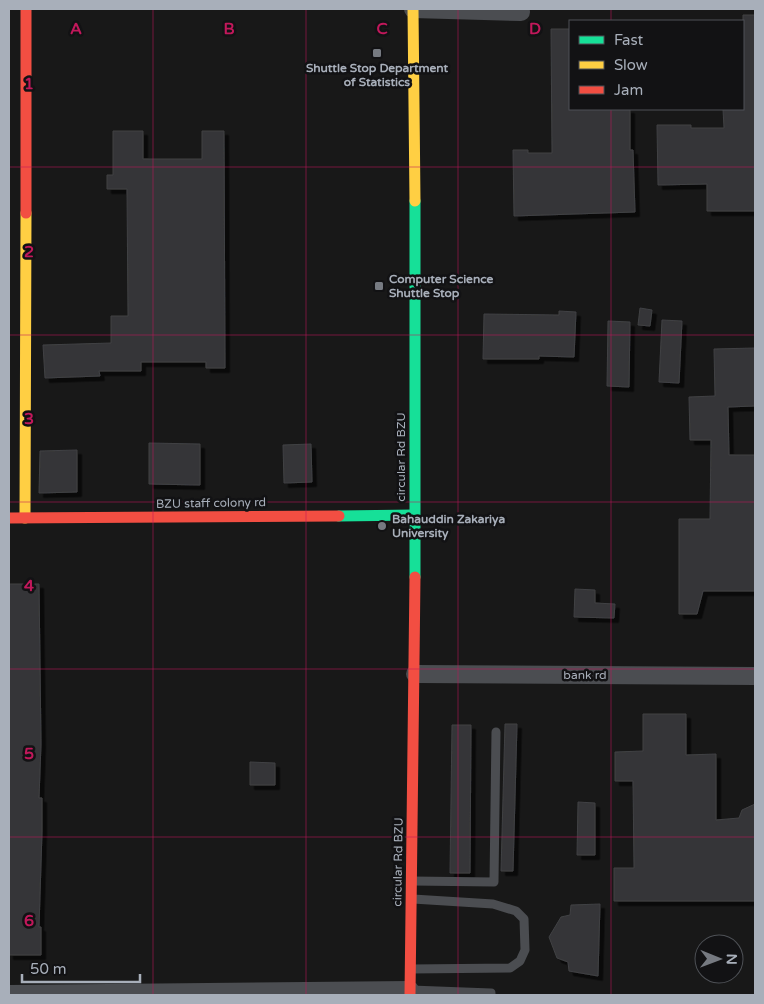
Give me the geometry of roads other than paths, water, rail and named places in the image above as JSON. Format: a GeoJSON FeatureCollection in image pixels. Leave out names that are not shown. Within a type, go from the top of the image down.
{"type":"FeatureCollection","features":[{"type":"Feature","properties":{"kind":"street"},"geometry":{"type":"LineString","coordinates":[[25,518],[17,118],[26,9]]}},
{"type":"Feature","properties":{"kind":"street"},"geometry":{"type":"LineString","coordinates":[[413,9],[521,12]]}},
{"type":"Feature","properties":{"kind":"street","name":"circular Rd BZU"},"geometry":{"type":"LineString","coordinates":[[410,993],[415,674],[413,9]]}},
{"type":"Feature","properties":{"kind":"street","name":"BZU staff colony rd"},"geometry":{"type":"LineString","coordinates":[[9,518],[414,514]]}},
{"type":"Feature","properties":{"kind":"street","name":"bank rd"},"geometry":{"type":"LineString","coordinates":[[415,674],[755,676]]}},
{"type":"Feature","properties":{"kind":"street"},"geometry":{"type":"LineString","coordinates":[[9,994],[410,993]]}},
{"type":"Feature","properties":{"kind":"lane"},"geometry":{"type":"LineString","coordinates":[[412,881],[494,882],[496,732]]}},
{"type":"Feature","properties":{"kind":"lane"},"geometry":{"type":"LineString","coordinates":[[410,968],[510,968],[520,961],[525,950],[524,919],[516,911],[493,904],[412,898]]}},
{"type":"Feature","properties":{"kind":"lane"},"geometry":{"type":"LineString","coordinates":[[410,993],[491,993],[491,995]]}},
{"type":"Feature","properties":{"kind":"place","name":"Shuttle Stop Department of Statistics"},"geometry":{"type":"Point","coordinates":[377,53]}},
{"type":"Feature","properties":{"kind":"place","name":"Computer Science Shuttle Stop"},"geometry":{"type":"Point","coordinates":[379,286]}},
{"type":"Feature","properties":{"kind":"place","name":"Bahauddin Zakariya University"},"geometry":{"type":"Point","coordinates":[382,526]}}]}
